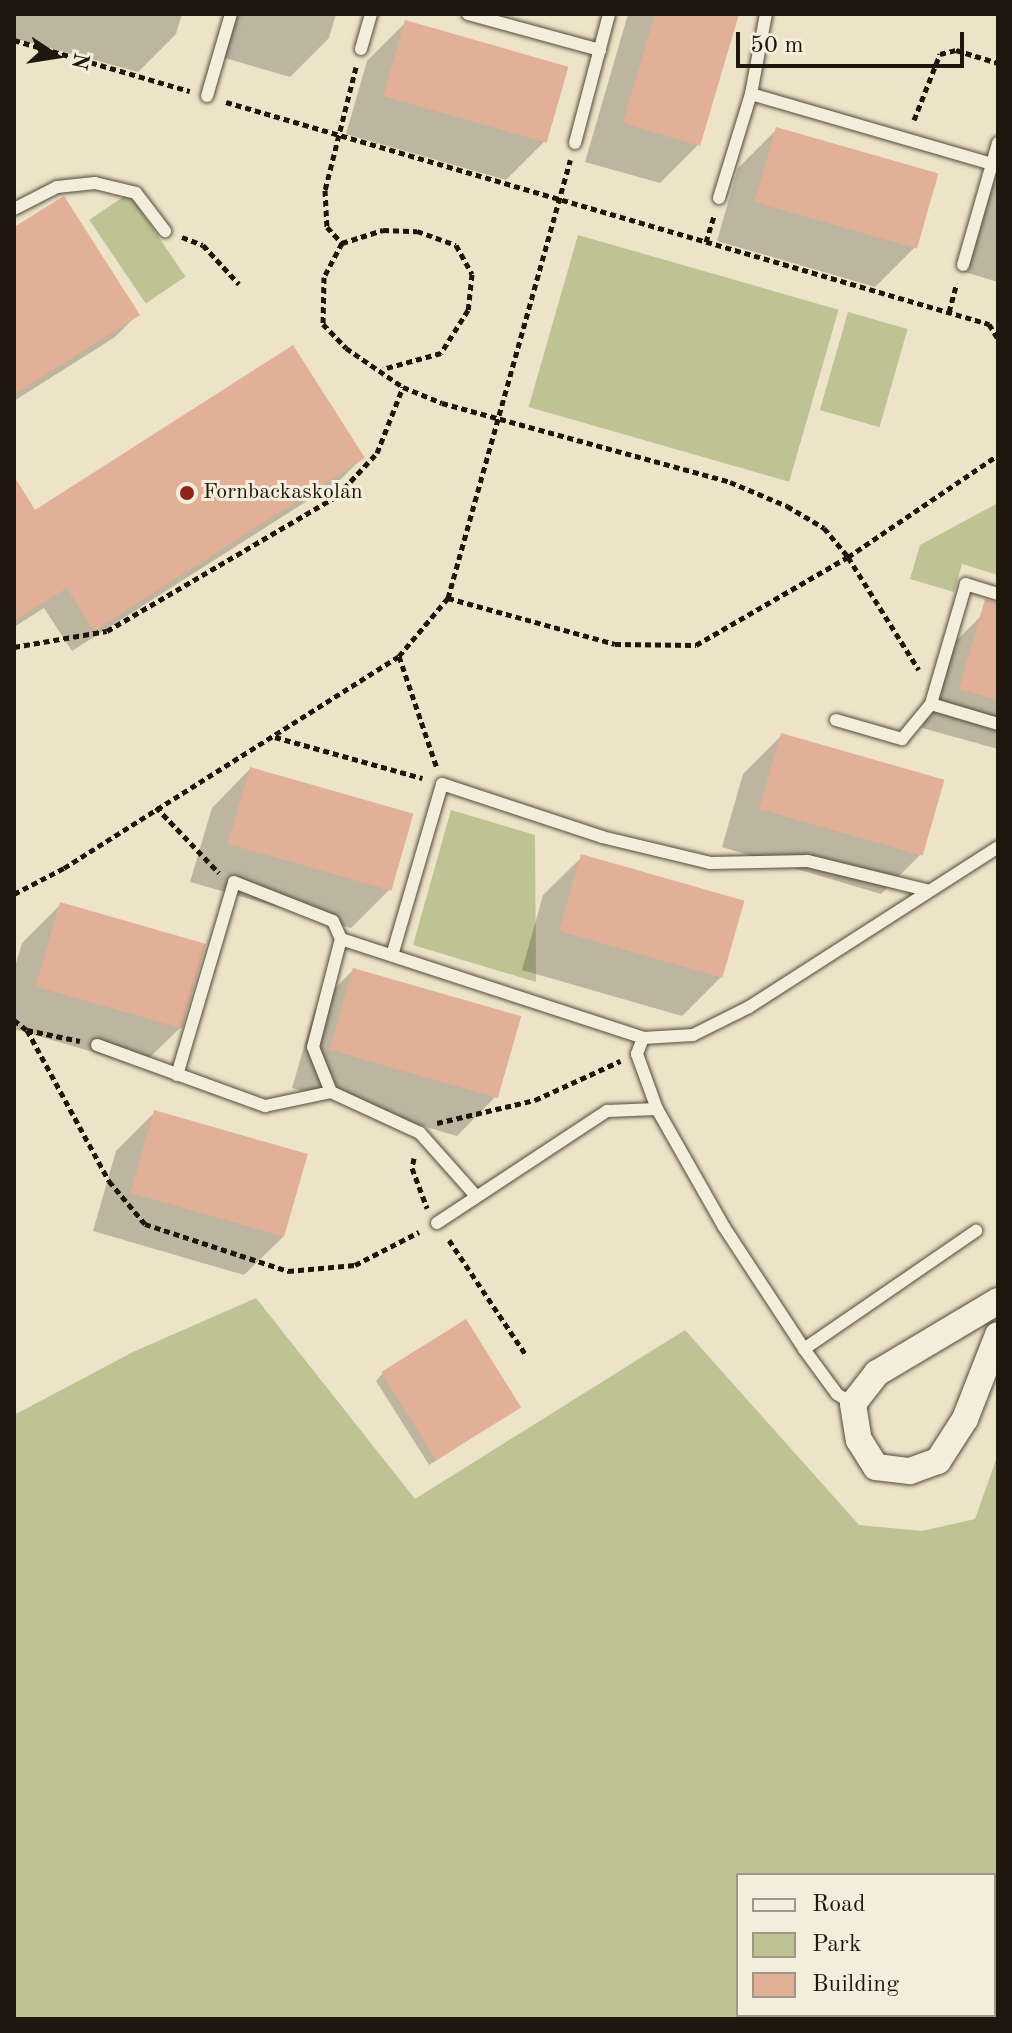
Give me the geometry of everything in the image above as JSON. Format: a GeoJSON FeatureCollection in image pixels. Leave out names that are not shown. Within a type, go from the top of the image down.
{"type":"FeatureCollection","features":[{"type":"Feature","properties":{"kind":"street"},"geometry":{"type":"LineString","coordinates":[[998,1301],[877,1373],[853,1404],[859,1440],[876,1467],[910,1471],[938,1461],[965,1419],[998,1335]]}},
{"type":"Feature","properties":{"kind":"lane"},"geometry":{"type":"LineString","coordinates":[[207,96],[231,14]]}},
{"type":"Feature","properties":{"kind":"lane"},"geometry":{"type":"LineString","coordinates":[[361,49],[371,14]]}},
{"type":"Feature","properties":{"kind":"lane"},"geometry":{"type":"LineString","coordinates":[[468,14],[600,50]]}},
{"type":"Feature","properties":{"kind":"lane"},"geometry":{"type":"LineString","coordinates":[[575,143],[609,14]]}},
{"type":"Feature","properties":{"kind":"lane"},"geometry":{"type":"LineString","coordinates":[[719,198],[751,94],[766,14]]}},
{"type":"Feature","properties":{"kind":"lane"},"geometry":{"type":"LineString","coordinates":[[751,94],[992,164]]}},
{"type":"Feature","properties":{"kind":"lane"},"geometry":{"type":"LineString","coordinates":[[963,265],[998,143]]}},
{"type":"Feature","properties":{"kind":"lane"},"geometry":{"type":"LineString","coordinates":[[14,209],[57,187],[95,183],[136,193],[165,231]]}},
{"type":"Feature","properties":{"kind":"lane"},"geometry":{"type":"LineString","coordinates":[[836,720],[902,739],[931,704],[966,584],[998,594]]}},
{"type":"Feature","properties":{"kind":"lane"},"geometry":{"type":"LineString","coordinates":[[931,704],[998,724]]}},
{"type":"Feature","properties":{"kind":"lane"},"geometry":{"type":"LineString","coordinates":[[393,952],[442,784],[602,837],[710,863],[808,861],[926,890]]}},
{"type":"Feature","properties":{"kind":"lane"},"geometry":{"type":"LineString","coordinates":[[341,939],[393,952],[643,1038],[693,1035],[749,1007],[926,890],[998,847]]}},
{"type":"Feature","properties":{"kind":"lane"},"geometry":{"type":"LineString","coordinates":[[177,1075],[234,882],[333,921],[341,939],[313,1047],[331,1092]]}},
{"type":"Feature","properties":{"kind":"lane"},"geometry":{"type":"LineString","coordinates":[[643,1038],[637,1054],[657,1109],[724,1227],[804,1349],[837,1394],[853,1404]]}},
{"type":"Feature","properties":{"kind":"lane"},"geometry":{"type":"LineString","coordinates":[[97,1045],[265,1106],[331,1092],[420,1133],[475,1195]]}},
{"type":"Feature","properties":{"kind":"lane"},"geometry":{"type":"LineString","coordinates":[[437,1223],[475,1195],[607,1111],[657,1109]]}},
{"type":"Feature","properties":{"kind":"lane"},"geometry":{"type":"LineString","coordinates":[[804,1349],[976,1231]]}},
{"type":"Feature","properties":{"kind":"path"},"geometry":{"type":"LineString","coordinates":[[14,40],[989,324],[998,339]]}},
{"type":"Feature","properties":{"kind":"path"},"geometry":{"type":"LineString","coordinates":[[342,243],[327,227],[325,190],[361,49]]}},
{"type":"Feature","properties":{"kind":"path"},"geometry":{"type":"LineString","coordinates":[[907,140],[940,54],[956,50],[998,63]]}},
{"type":"Feature","properties":{"kind":"path"},"geometry":{"type":"LineString","coordinates":[[14,894],[64,868],[399,656],[448,598],[575,143]]}},
{"type":"Feature","properties":{"kind":"path"},"geometry":{"type":"LineString","coordinates":[[382,369],[441,353],[468,310],[472,274],[456,245],[417,231],[383,230],[342,243],[324,277],[323,324],[346,348],[382,369],[403,387],[496,418],[730,482],[824,528],[848,557],[920,672],[931,704]]}},
{"type":"Feature","properties":{"kind":"path"},"geometry":{"type":"LineString","coordinates":[[165,231],[203,245],[239,284]]}},
{"type":"Feature","properties":{"kind":"path"},"geometry":{"type":"LineString","coordinates":[[949,312],[963,265]]}},
{"type":"Feature","properties":{"kind":"path"},"geometry":{"type":"LineString","coordinates":[[14,647],[107,631],[337,496],[377,453],[403,387]]}},
{"type":"Feature","properties":{"kind":"path"},"geometry":{"type":"LineString","coordinates":[[448,598],[615,644],[696,645],[848,557],[998,455]]}},
{"type":"Feature","properties":{"kind":"path"},"geometry":{"type":"LineString","coordinates":[[399,656],[442,784]]}},
{"type":"Feature","properties":{"kind":"path"},"geometry":{"type":"LineString","coordinates":[[275,737],[442,784]]}},
{"type":"Feature","properties":{"kind":"path"},"geometry":{"type":"LineString","coordinates":[[156,807],[206,864],[234,882]]}},
{"type":"Feature","properties":{"kind":"path"},"geometry":{"type":"LineString","coordinates":[[14,1020],[27,1030],[109,1181],[145,1224],[288,1271],[355,1265],[437,1223]]}},
{"type":"Feature","properties":{"kind":"path"},"geometry":{"type":"LineString","coordinates":[[27,1030],[97,1045]]}},
{"type":"Feature","properties":{"kind":"path"},"geometry":{"type":"LineString","coordinates":[[526,1355],[423,1202],[412,1168],[420,1133],[430,1124],[535,1100],[637,1054]]}},
{"type":"Feature","properties":{"kind":"green space"},"geometry":{"type":"Polygon","coordinates":[[[129,193],[185,277],[146,304],[89,220],[129,193]]]}},
{"type":"Feature","properties":{"kind":"green space"},"geometry":{"type":"Polygon","coordinates":[[[578,235],[839,310],[789,482],[529,407],[578,235]]]}},
{"type":"Feature","properties":{"kind":"green space"},"geometry":{"type":"Polygon","coordinates":[[[848,312],[908,329],[879,427],[820,410],[848,312]]]}},
{"type":"Feature","properties":{"kind":"green space"},"geometry":{"type":"Polygon","coordinates":[[[998,503],[998,575],[962,564],[954,592],[910,579],[920,545],[998,503]]]}},
{"type":"Feature","properties":{"kind":"green space"},"geometry":{"type":"Polygon","coordinates":[[[451,810],[535,835],[536,982],[413,945],[451,810]]]}},
{"type":"Feature","properties":{"kind":"green space"},"geometry":{"type":"Polygon","coordinates":[[[256,1298],[415,1499],[685,1330],[859,1525],[922,1531],[975,1519],[998,1454],[998,2019],[14,2019],[14,1415],[133,1352],[256,1298]]]}},
{"type":"Feature","properties":{"kind":"building"},"geometry":{"type":"Polygon","coordinates":[[[655,14],[739,14],[700,146],[623,123],[655,14]]]}},
{"type":"Feature","properties":{"kind":"building"},"geometry":{"type":"Polygon","coordinates":[[[405,20],[568,67],[547,143],[383,96],[405,20]]]}},
{"type":"Feature","properties":{"kind":"building"},"geometry":{"type":"Polygon","coordinates":[[[776,127],[938,174],[917,249],[755,202],[776,127]]]}},
{"type":"Feature","properties":{"kind":"building"},"geometry":{"type":"Polygon","coordinates":[[[64,196],[140,315],[14,395],[14,227],[64,196]]]}},
{"type":"Feature","properties":{"kind":"building","name":"Fornbackaskolan"},"geometry":{"type":"Polygon","coordinates":[[[293,345],[365,458],[94,631],[67,588],[14,621],[14,476],[35,510],[293,345]]]}},
{"type":"Feature","properties":{"kind":"building"},"geometry":{"type":"Polygon","coordinates":[[[985,599],[998,603],[998,700],[959,689],[985,599]]]}},
{"type":"Feature","properties":{"kind":"building"},"geometry":{"type":"Polygon","coordinates":[[[781,733],[944,780],[923,856],[759,809],[781,733]]]}},
{"type":"Feature","properties":{"kind":"building"},"geometry":{"type":"Polygon","coordinates":[[[250,767],[413,814],[391,891],[228,844],[250,767]]]}},
{"type":"Feature","properties":{"kind":"building"},"geometry":{"type":"Polygon","coordinates":[[[581,854],[744,901],[722,978],[559,931],[581,854]]]}},
{"type":"Feature","properties":{"kind":"building"},"geometry":{"type":"Polygon","coordinates":[[[60,902],[206,944],[182,1028],[36,987],[60,902]]]}},
{"type":"Feature","properties":{"kind":"building"},"geometry":{"type":"Polygon","coordinates":[[[353,968],[521,1016],[498,1098],[330,1050],[353,968]]]}},
{"type":"Feature","properties":{"kind":"building"},"geometry":{"type":"Polygon","coordinates":[[[154,1110],[308,1154],[284,1237],[130,1193],[154,1110]]]}},
{"type":"Feature","properties":{"kind":"building"},"geometry":{"type":"Polygon","coordinates":[[[466,1319],[521,1407],[436,1460],[381,1372],[466,1319]]]}},
{"type":"Feature","properties":{"kind":"place","name":"Fornbackaskolan"},"geometry":{"type":"Point","coordinates":[187,493]}}]}
